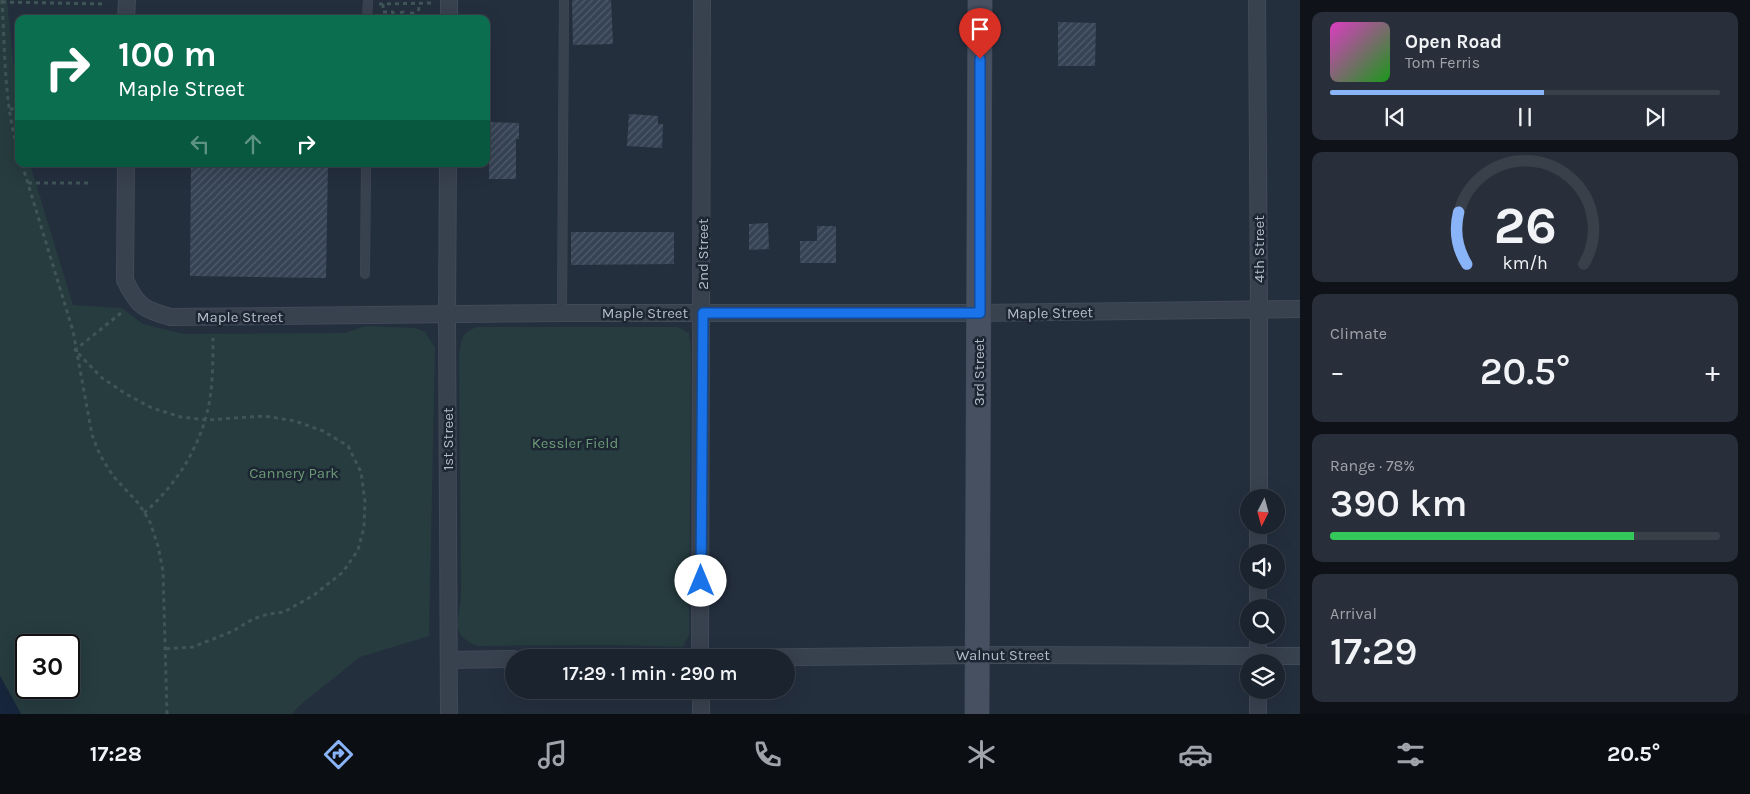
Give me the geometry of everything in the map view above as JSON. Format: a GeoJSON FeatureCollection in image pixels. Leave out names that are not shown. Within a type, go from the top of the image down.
{"type":"FeatureCollection","features":[{"type":"Feature","properties":{"kind":"main road","name":"3rd Street"},"geometry":{"type":"LineString","coordinates":[[978,714],[980,0]]}},
{"type":"Feature","properties":{"kind":"street"},"geometry":{"type":"LineString","coordinates":[[126,15],[127,0]]}},
{"type":"Feature","properties":{"kind":"street","name":"2nd Street"},"geometry":{"type":"LineString","coordinates":[[700,649],[703,313],[702,0]]}},
{"type":"Feature","properties":{"kind":"street","name":"4th Street"},"geometry":{"type":"LineString","coordinates":[[1257,0],[1258,489]]}},
{"type":"Feature","properties":{"kind":"street"},"geometry":{"type":"LineString","coordinates":[[444,2],[448,15]]}},
{"type":"Feature","properties":{"kind":"street","name":"Maple Street"},"geometry":{"type":"LineString","coordinates":[[126,167],[125,280],[132,296],[141,306],[171,317],[562,313],[980,313],[1300,310]]}},
{"type":"Feature","properties":{"kind":"street","name":"1st Street"},"geometry":{"type":"LineString","coordinates":[[448,167],[449,714]]}},
{"type":"Feature","properties":{"kind":"street","name":"Walnut Street"},"geometry":{"type":"LineString","coordinates":[[795,657],[978,655],[1240,659]]}},
{"type":"Feature","properties":{"kind":"street","name":"Walnut Street"},"geometry":{"type":"LineString","coordinates":[[1285,657],[1300,656]]}},
{"type":"Feature","properties":{"kind":"street"},"geometry":{"type":"LineString","coordinates":[[449,660],[505,659]]}},
{"type":"Feature","properties":{"kind":"street"},"geometry":{"type":"LineString","coordinates":[[701,699],[701,714]]}},
{"type":"Feature","properties":{"kind":"street"},"geometry":{"type":"LineString","coordinates":[[1258,699],[1258,714]]}},
{"type":"Feature","properties":{"kind":"lane"},"geometry":{"type":"LineString","coordinates":[[367,15],[368,0]]}},
{"type":"Feature","properties":{"kind":"lane"},"geometry":{"type":"LineString","coordinates":[[562,313],[564,0]]}},
{"type":"Feature","properties":{"kind":"lane"},"geometry":{"type":"LineString","coordinates":[[365,274],[366,167]]}},
{"type":"Feature","properties":{"kind":"path"},"geometry":{"type":"LineString","coordinates":[[15,140],[6,74],[2,1],[105,4]]}},
{"type":"Feature","properties":{"kind":"path"},"geometry":{"type":"LineString","coordinates":[[391,4],[444,2]]}},
{"type":"Feature","properties":{"kind":"path"},"geometry":{"type":"LineString","coordinates":[[383,4],[383,12],[393,12],[393,15]]}},
{"type":"Feature","properties":{"kind":"path"},"geometry":{"type":"LineString","coordinates":[[418,15],[419,4]]}},
{"type":"Feature","properties":{"kind":"path"},"geometry":{"type":"LineString","coordinates":[[10,110],[15,107]]}},
{"type":"Feature","properties":{"kind":"path"},"geometry":{"type":"LineString","coordinates":[[23,167],[73,331],[92,435],[100,456],[113,476],[139,504],[150,522],[158,546],[163,571],[167,714]]}},
{"type":"Feature","properties":{"kind":"path"},"geometry":{"type":"LineString","coordinates":[[28,183],[91,183]]}},
{"type":"Feature","properties":{"kind":"path"},"geometry":{"type":"LineString","coordinates":[[76,350],[121,313]]}},
{"type":"Feature","properties":{"kind":"path"},"geometry":{"type":"LineString","coordinates":[[144,512],[162,497],[178,477],[191,454],[206,420],[212,381],[213,338]]}},
{"type":"Feature","properties":{"kind":"path"},"geometry":{"type":"LineString","coordinates":[[76,350],[102,378],[152,408],[181,417],[206,420],[264,416],[295,421],[322,431],[348,446],[361,472],[365,502],[364,527],[358,550],[343,572],[314,595],[284,612],[268,614],[253,619],[233,631],[193,647],[164,649]]}},
{"type":"Feature","properties":{"kind":"green space","name":"Cannery Park"},"geometry":{"type":"Polygon","coordinates":[[[0,0],[7,0],[15,78],[15,167],[31,167],[73,305],[122,308],[143,324],[184,334],[344,333],[366,326],[415,328],[425,332],[435,347],[429,636],[360,657],[299,706],[292,714],[21,714],[0,676],[0,0]]]}},
{"type":"Feature","properties":{"kind":"green space","name":"Kessler Field"},"geometry":{"type":"Polygon","coordinates":[[[477,327],[678,327],[689,333],[691,351],[689,635],[683,647],[610,645],[478,646],[469,642],[459,632],[458,619],[461,595],[459,357],[460,346],[465,334],[477,327]]]}},
{"type":"Feature","properties":{"kind":"water"},"geometry":{"type":"Polygon","coordinates":[[[0,676],[21,714],[0,714],[0,676]]]}},
{"type":"Feature","properties":{"kind":"building"},"geometry":{"type":"Polygon","coordinates":[[[572,0],[611,0],[613,44],[573,45],[572,0]]]}},
{"type":"Feature","properties":{"kind":"building"},"geometry":{"type":"Polygon","coordinates":[[[1058,22],[1096,23],[1095,66],[1058,66],[1058,22]]]}},
{"type":"Feature","properties":{"kind":"building"},"geometry":{"type":"Polygon","coordinates":[[[629,114],[658,116],[658,124],[663,124],[662,148],[627,146],[629,114]]]}},
{"type":"Feature","properties":{"kind":"building"},"geometry":{"type":"Polygon","coordinates":[[[490,122],[519,123],[519,139],[516,139],[516,179],[489,179],[490,122]]]}},
{"type":"Feature","properties":{"kind":"building"},"geometry":{"type":"Polygon","coordinates":[[[191,167],[328,167],[326,278],[190,276],[191,167]]]}},
{"type":"Feature","properties":{"kind":"building"},"geometry":{"type":"Polygon","coordinates":[[[768,223],[769,249],[749,250],[749,224],[768,223]]]}},
{"type":"Feature","properties":{"kind":"building"},"geometry":{"type":"Polygon","coordinates":[[[817,226],[836,226],[836,263],[800,263],[800,241],[817,241],[817,226]]]}},
{"type":"Feature","properties":{"kind":"building"},"geometry":{"type":"Polygon","coordinates":[[[571,232],[674,232],[674,264],[571,265],[571,232]]]}},
{"type":"Feature","properties":{"kind":"route"},"geometry":{"type":"LineString","coordinates":[[701,581],[703,313],[980,313],[980,59]]}}]}
